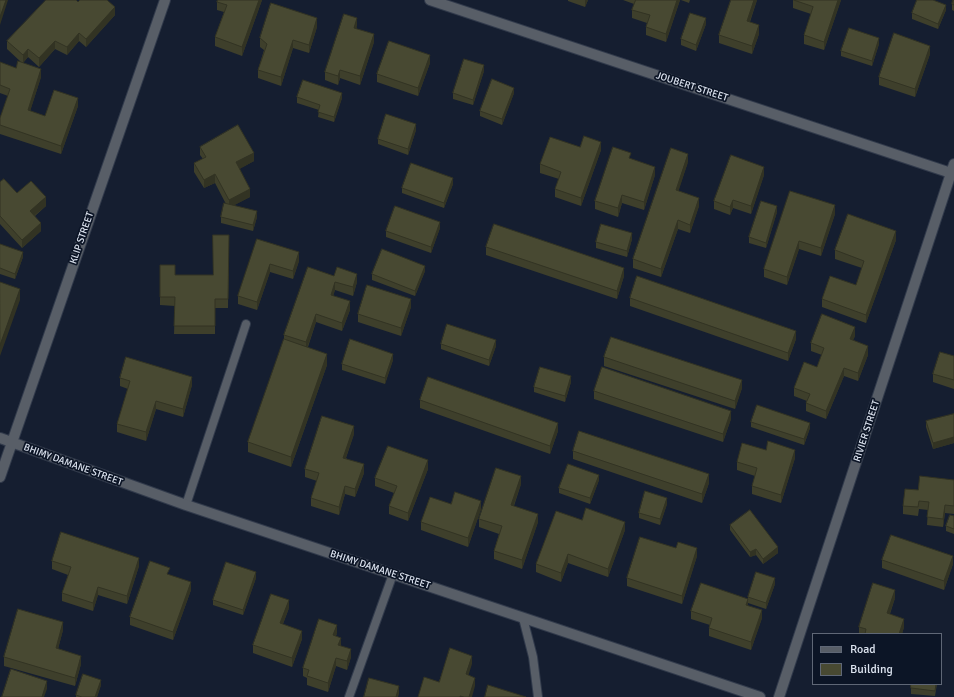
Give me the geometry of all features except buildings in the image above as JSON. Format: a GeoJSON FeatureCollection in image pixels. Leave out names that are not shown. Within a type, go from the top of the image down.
{"type":"FeatureCollection","features":[{"type":"Feature","properties":{"kind":"street","name":"KLIP STREET"},"geometry":{"type":"LineString","coordinates":[[0,477],[165,0]]}},
{"type":"Feature","properties":{"kind":"street","name":"JOUBERT STREET"},"geometry":{"type":"LineString","coordinates":[[430,0],[953,170]]}},
{"type":"Feature","properties":{"kind":"street","name":"RIVIER STREET"},"geometry":{"type":"LineString","coordinates":[[779,697],[953,170]]}},
{"type":"Feature","properties":{"kind":"street","name":"BHIMY DAMANE STREET"},"geometry":{"type":"LineString","coordinates":[[0,438],[186,505],[760,697]]}},
{"type":"Feature","properties":{"kind":"lane"},"geometry":{"type":"LineString","coordinates":[[186,505],[246,324]]}},
{"type":"Feature","properties":{"kind":"lane"},"geometry":{"type":"LineString","coordinates":[[348,697],[393,574]]}},
{"type":"Feature","properties":{"kind":"lane"},"geometry":{"type":"LineString","coordinates":[[523,618],[533,657],[538,697]]}}]}
